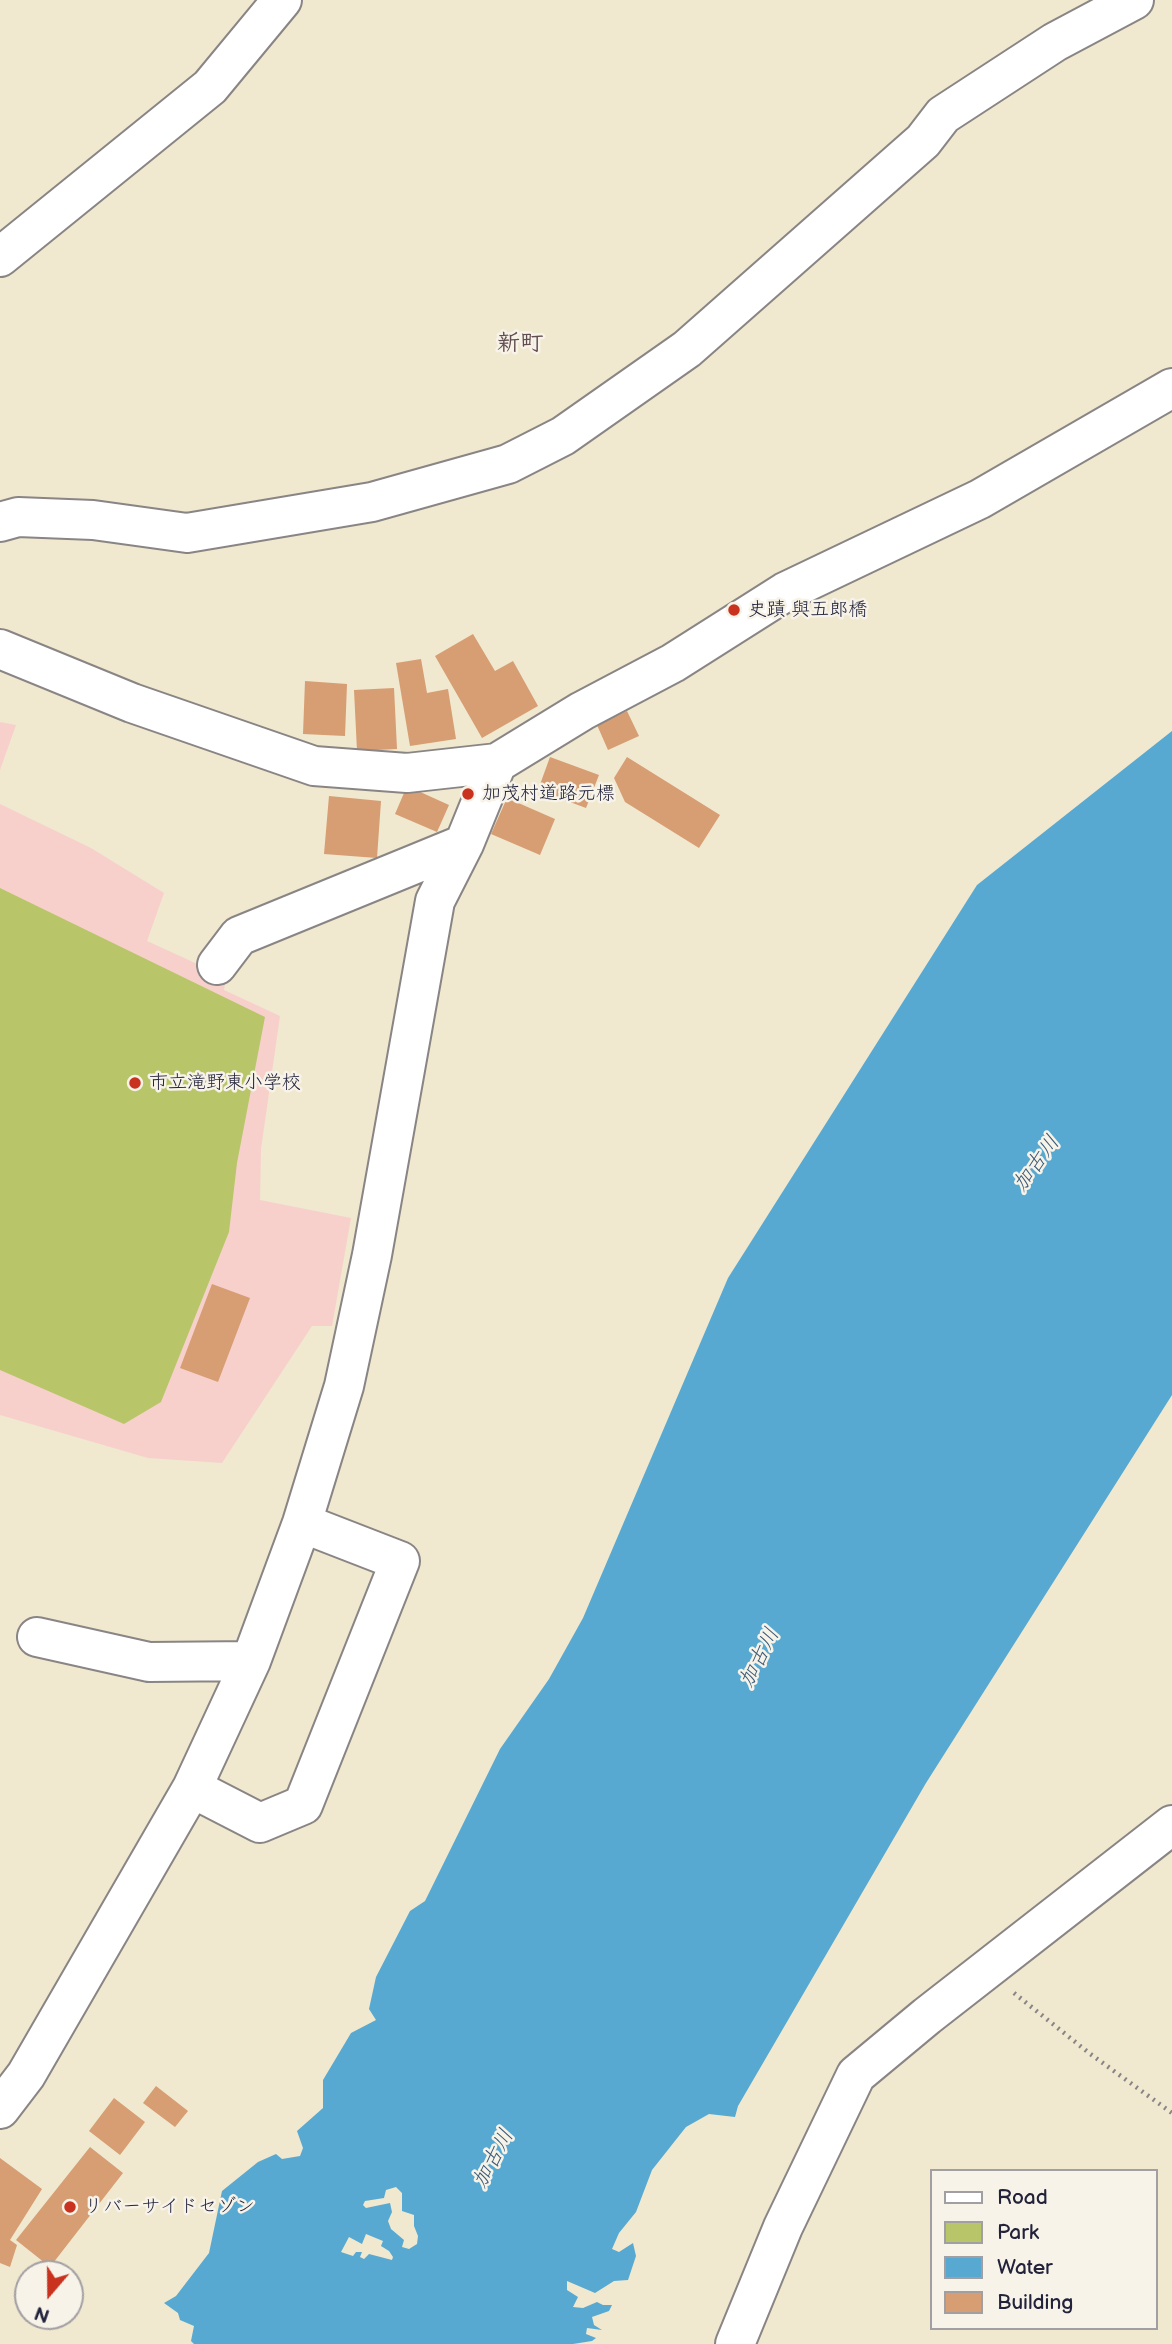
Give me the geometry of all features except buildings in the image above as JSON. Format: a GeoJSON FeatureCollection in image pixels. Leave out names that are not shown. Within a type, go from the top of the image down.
{"type":"FeatureCollection","features":[{"type":"Feature","properties":{"kind":"street"},"geometry":{"type":"LineString","coordinates":[[0,257],[210,87],[282,0]]}},
{"type":"Feature","properties":{"kind":"street"},"geometry":{"type":"LineString","coordinates":[[0,522],[19,517],[93,520],[187,533],[372,502],[508,464],[563,436],[687,349],[923,141],[943,116],[1055,42],[1134,0]]}},
{"type":"Feature","properties":{"kind":"street"},"geometry":{"type":"LineString","coordinates":[[0,649],[132,703],[314,766],[407,773],[497,763],[582,711],[673,663],[785,592],[980,499],[1172,388]]}},
{"type":"Feature","properties":{"kind":"street"},"geometry":{"type":"LineString","coordinates":[[0,2109],[26,2075],[192,1788],[251,1661],[302,1523],[344,1386],[370,1268],[435,901],[464,844],[497,763]]}},
{"type":"Feature","properties":{"kind":"street"},"geometry":{"type":"LineString","coordinates":[[217,965],[239,936],[464,844]]}},
{"type":"Feature","properties":{"kind":"street"},"geometry":{"type":"LineString","coordinates":[[192,1788],[260,1823],[303,1805],[400,1561],[302,1523]]}},
{"type":"Feature","properties":{"kind":"street"},"geometry":{"type":"LineString","coordinates":[[37,1637],[149,1662],[251,1661]]}},
{"type":"Feature","properties":{"kind":"street"},"geometry":{"type":"LineString","coordinates":[[735,2344],[783,2227],[856,2075],[926,2016],[1172,1825]]}},
{"type":"Feature","properties":{"kind":"path"},"geometry":{"type":"LineString","coordinates":[[985,1972],[1172,2113]]}},
{"type":"Feature","properties":{"kind":"shaded area"},"geometry":{"type":"Polygon","coordinates":[[[0,722],[16,725],[0,770],[0,722]]]}},
{"type":"Feature","properties":{"kind":"shaded area","name":"市立滝野東小学校"},"geometry":{"type":"Polygon","coordinates":[[[0,804],[91,848],[164,893],[147,941],[226,977],[224,990],[280,1016],[261,1149],[260,1200],[351,1218],[332,1326],[312,1326],[222,1463],[148,1458],[0,1415],[0,804]]]}},
{"type":"Feature","properties":{"kind":"green space","name":"市立滝野東小学校"},"geometry":{"type":"Polygon","coordinates":[[[0,888],[265,1017],[237,1163],[229,1232],[161,1402],[124,1424],[0,1370],[0,888]]]}},
{"type":"Feature","properties":{"kind":"water","name":"加古川"},"geometry":{"type":"Polygon","coordinates":[[[1172,731],[1172,1395],[926,1783],[738,2106],[735,2117],[709,2114],[686,2127],[652,2170],[636,2212],[619,2233],[612,2249],[619,2252],[633,2243],[636,2256],[628,2280],[614,2281],[595,2293],[567,2281],[567,2290],[578,2297],[573,2307],[583,2308],[597,2302],[612,2305],[609,2311],[592,2317],[594,2325],[602,2330],[587,2328],[586,2334],[596,2338],[573,2344],[194,2344],[191,2341],[194,2326],[180,2320],[178,2313],[164,2303],[176,2296],[209,2253],[222,2191],[258,2162],[276,2154],[282,2159],[300,2156],[303,2148],[297,2131],[323,2108],[323,2080],[351,2033],[376,2020],[369,2009],[376,1977],[410,1911],[425,1901],[500,1749],[549,1679],[583,1618],[728,1278],[977,885],[1172,731]],[[396,2187],[386,2190],[384,2198],[365,2201],[363,2205],[366,2208],[390,2203],[392,2212],[388,2221],[391,2229],[404,2240],[402,2247],[409,2249],[417,2244],[414,2215],[402,2211],[402,2193],[396,2187]],[[366,2234],[362,2244],[349,2237],[341,2252],[353,2256],[356,2252],[362,2252],[360,2257],[364,2259],[369,2254],[392,2260],[389,2251],[381,2246],[383,2241],[366,2234]]]}},
{"type":"Feature","properties":{"kind":"place","name":"史蹟 與五郎橋"},"geometry":{"type":"Point","coordinates":[734,610]}},
{"type":"Feature","properties":{"kind":"place","name":"加茂村道路元標"},"geometry":{"type":"Point","coordinates":[468,794]}},
{"type":"Feature","properties":{"kind":"place","name":"市立滝野東小学校"},"geometry":{"type":"Point","coordinates":[135,1083]}},
{"type":"Feature","properties":{"kind":"place","name":"リバーサイドセゾン"},"geometry":{"type":"Point","coordinates":[70,2207]}},
{"type":"Feature","properties":{"kind":"district","name":"新町"},"geometry":{"type":"Point","coordinates":[520,344]}}]}
